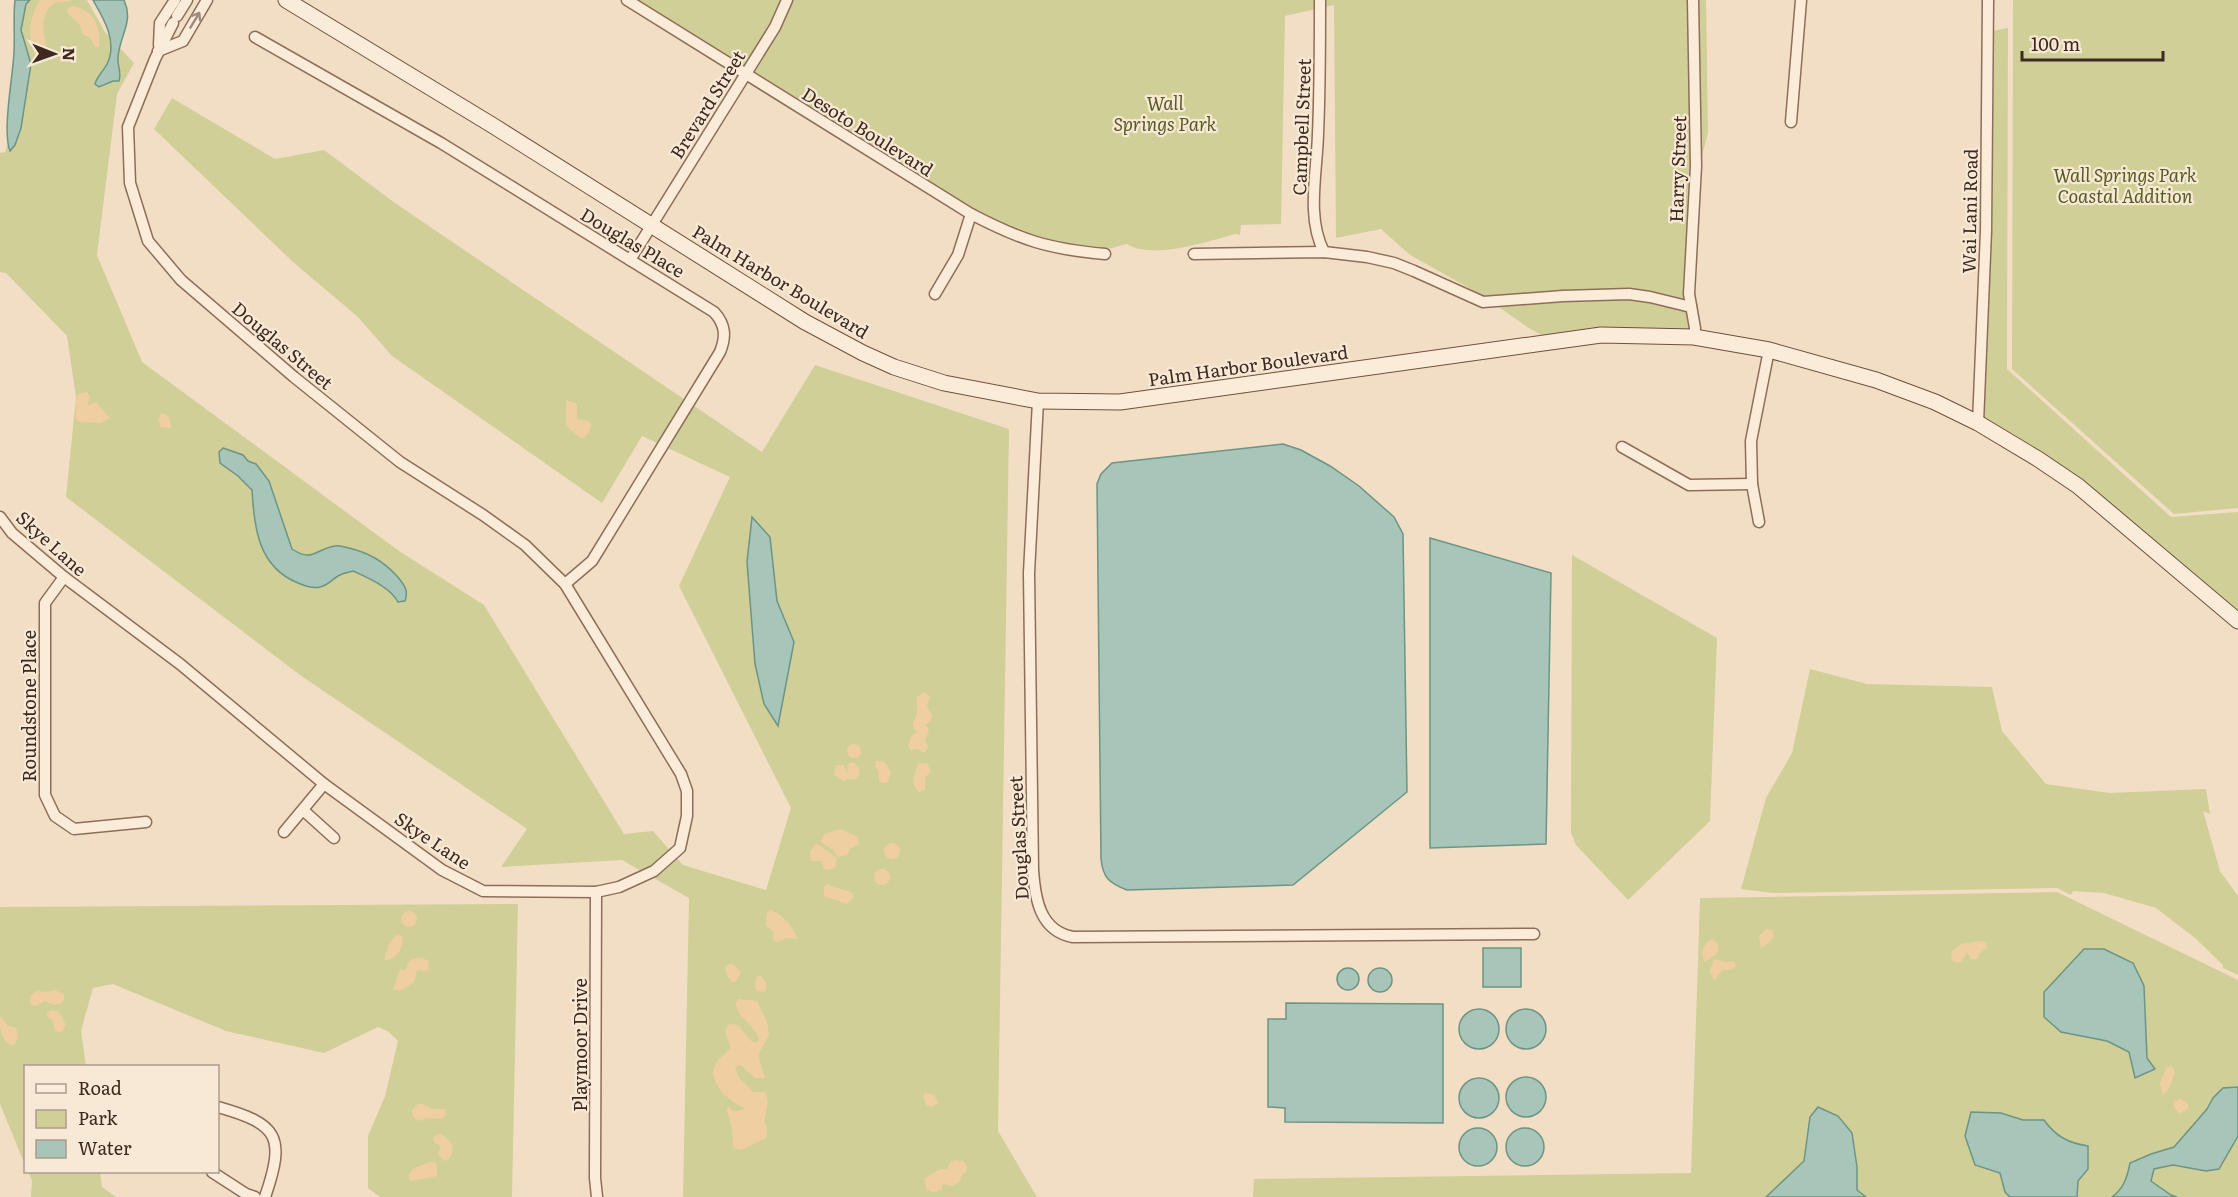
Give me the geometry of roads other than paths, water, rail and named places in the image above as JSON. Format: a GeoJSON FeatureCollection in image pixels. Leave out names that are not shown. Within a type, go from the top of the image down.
{"type":"FeatureCollection","features":[{"type":"Feature","properties":{"kind":"main road","name":"Palm Harbor Boulevard"},"geometry":{"type":"LineString","coordinates":[[286,0],[805,322],[862,353],[894,367],[944,383],[1038,401],[1120,402],[1165,398],[1601,335],[1694,337],[1769,351],[1876,380],[1935,402],[1978,423],[2078,486],[2238,621]]}},
{"type":"Feature","properties":{"kind":"street"},"geometry":{"type":"LineString","coordinates":[[176,0],[160,23],[158,51],[183,41],[207,0]]}},
{"type":"Feature","properties":{"kind":"street","name":"Douglas Street"},"geometry":{"type":"LineString","coordinates":[[188,0],[158,51],[128,127],[130,183],[148,241],[181,280],[294,377],[400,462],[525,545],[564,584]]}},
{"type":"Feature","properties":{"kind":"street","name":"Desoto Boulevard"},"geometry":{"type":"LineString","coordinates":[[627,0],[971,214],[1007,233],[1045,246],[1105,254]]}},
{"type":"Feature","properties":{"kind":"street","name":"Brevard Street"},"geometry":{"type":"LineString","coordinates":[[630,260],[776,27],[787,0]]}},
{"type":"Feature","properties":{"kind":"street","name":"Campbell Street"},"geometry":{"type":"LineString","coordinates":[[1320,0],[1314,220],[1316,237],[1324,252]]}},
{"type":"Feature","properties":{"kind":"street","name":"Harry Street"},"geometry":{"type":"LineString","coordinates":[[1693,0],[1696,166],[1689,285],[1690,307],[1695,328],[1694,337]]}},
{"type":"Feature","properties":{"kind":"street"},"geometry":{"type":"LineString","coordinates":[[1791,122],[1801,0]]}},
{"type":"Feature","properties":{"kind":"street","name":"Wai Lani Road"},"geometry":{"type":"LineString","coordinates":[[1978,423],[1986,231],[1988,0]]}},
{"type":"Feature","properties":{"kind":"street","name":"Douglas Place"},"geometry":{"type":"LineString","coordinates":[[255,37],[441,143],[714,312],[720,319],[725,341],[714,362],[592,561],[564,584]]}},
{"type":"Feature","properties":{"kind":"street"},"geometry":{"type":"LineString","coordinates":[[935,294],[958,255],[971,214]]}},
{"type":"Feature","properties":{"kind":"street"},"geometry":{"type":"LineString","coordinates":[[1194,254],[1324,252],[1367,257],[1394,263],[1482,302],[1573,295],[1629,294],[1690,307]]}},
{"type":"Feature","properties":{"kind":"street"},"geometry":{"type":"LineString","coordinates":[[1760,522],[1752,484],[1751,441],[1769,351]]}},
{"type":"Feature","properties":{"kind":"street","name":"Douglas Street"},"geometry":{"type":"LineString","coordinates":[[1038,401],[1029,573],[1033,870],[1036,900],[1046,922],[1062,935],[1073,937],[1534,934]]}},
{"type":"Feature","properties":{"kind":"street"},"geometry":{"type":"LineString","coordinates":[[1622,447],[1689,485],[1752,484]]}},
{"type":"Feature","properties":{"kind":"street","name":"Skye Lane"},"geometry":{"type":"LineString","coordinates":[[0,517],[12,533],[64,577],[180,664],[324,784],[442,870],[483,891],[596,892],[619,886],[654,871],[680,848],[687,816],[687,791],[681,774],[564,584]]}},
{"type":"Feature","properties":{"kind":"street","name":"Roundstone Place"},"geometry":{"type":"LineString","coordinates":[[64,577],[45,603],[45,795],[55,816],[74,829],[146,822]]}},
{"type":"Feature","properties":{"kind":"street"},"geometry":{"type":"LineString","coordinates":[[284,832],[324,784]]}},
{"type":"Feature","properties":{"kind":"street"},"geometry":{"type":"LineString","coordinates":[[303,810],[334,838]]}},
{"type":"Feature","properties":{"kind":"street","name":"Playmoor Drive"},"geometry":{"type":"LineString","coordinates":[[596,892],[595,1178],[597,1197]]}},
{"type":"Feature","properties":{"kind":"street"},"geometry":{"type":"LineString","coordinates":[[219,1107],[246,1115],[265,1125],[275,1141],[275,1159],[265,1197]]}},
{"type":"Feature","properties":{"kind":"street"},"geometry":{"type":"LineString","coordinates":[[214,1173],[246,1194],[255,1197]]}},
{"type":"Feature","properties":{"kind":"water"},"geometry":{"type":"Polygon","coordinates":[[[15,0],[30,0],[26,4],[21,30],[31,64],[21,128],[15,145],[10,151],[7,117],[14,52],[15,0]]]}},
{"type":"Feature","properties":{"kind":"water"},"geometry":{"type":"Polygon","coordinates":[[[93,0],[124,0],[128,15],[119,49],[119,81],[99,87],[95,84],[107,64],[111,47],[108,31],[93,0]]]}},
{"type":"Feature","properties":{"kind":"water"},"geometry":{"type":"Polygon","coordinates":[[[1283,444],[1301,450],[1330,466],[1359,486],[1394,517],[1403,534],[1407,792],[1293,885],[1127,890],[1108,879],[1103,871],[1101,859],[1097,484],[1101,474],[1112,463],[1283,444]]]}},
{"type":"Feature","properties":{"kind":"water"},"geometry":{"type":"Polygon","coordinates":[[[223,448],[243,455],[248,461],[256,464],[269,481],[292,549],[310,555],[338,546],[369,555],[381,562],[400,579],[406,591],[405,601],[398,602],[384,587],[353,571],[340,575],[326,585],[317,588],[303,585],[285,576],[274,567],[266,556],[257,531],[252,490],[220,463],[219,452],[223,448]]]}},
{"type":"Feature","properties":{"kind":"water"},"geometry":{"type":"Polygon","coordinates":[[[752,517],[770,537],[777,601],[794,642],[778,726],[764,704],[755,664],[747,562],[752,517]]]}},
{"type":"Feature","properties":{"kind":"water"},"geometry":{"type":"Polygon","coordinates":[[[1430,538],[1551,573],[1546,844],[1430,848],[1430,538]]]}},
{"type":"Feature","properties":{"kind":"water"},"geometry":{"type":"Polygon","coordinates":[[[1483,948],[1521,948],[1521,987],[1483,987],[1483,948]]]}},
{"type":"Feature","properties":{"kind":"water"},"geometry":{"type":"Polygon","coordinates":[[[2084,949],[2104,949],[2133,963],[2144,986],[2147,1058],[2155,1069],[2135,1078],[2129,1052],[2107,1041],[2061,1032],[2044,1017],[2044,992],[2084,949]]]}},
{"type":"Feature","properties":{"kind":"water"},"geometry":{"type":"Polygon","coordinates":[[[1348,968],[1356,971],[1359,979],[1356,987],[1348,990],[1340,987],[1337,979],[1340,971],[1348,968]]]}},
{"type":"Feature","properties":{"kind":"water"},"geometry":{"type":"Polygon","coordinates":[[[1380,968],[1389,971],[1392,980],[1389,989],[1380,992],[1371,989],[1368,980],[1371,971],[1380,968]]]}},
{"type":"Feature","properties":{"kind":"water"},"geometry":{"type":"Polygon","coordinates":[[[1286,1003],[1443,1004],[1443,1123],[1285,1122],[1285,1108],[1268,1107],[1268,1019],[1286,1019],[1286,1003]]]}},
{"type":"Feature","properties":{"kind":"water"},"geometry":{"type":"Polygon","coordinates":[[[1479,1009],[1487,1010],[1493,1015],[1498,1021],[1498,1037],[1493,1043],[1487,1048],[1479,1049],[1471,1048],[1465,1043],[1460,1037],[1459,1029],[1460,1021],[1465,1015],[1471,1010],[1479,1009]]]}},
{"type":"Feature","properties":{"kind":"water"},"geometry":{"type":"Polygon","coordinates":[[[1526,1009],[1534,1010],[1540,1015],[1545,1021],[1545,1037],[1540,1043],[1534,1048],[1526,1049],[1518,1048],[1512,1043],[1507,1037],[1506,1029],[1507,1021],[1512,1015],[1518,1010],[1526,1009]]]}},
{"type":"Feature","properties":{"kind":"water"},"geometry":{"type":"Polygon","coordinates":[[[1526,1077],[1534,1078],[1540,1083],[1545,1089],[1545,1105],[1540,1111],[1534,1116],[1526,1117],[1518,1116],[1512,1111],[1507,1105],[1506,1097],[1507,1089],[1512,1083],[1518,1078],[1526,1077]]]}},
{"type":"Feature","properties":{"kind":"water"},"geometry":{"type":"Polygon","coordinates":[[[1479,1078],[1487,1079],[1493,1084],[1498,1090],[1498,1106],[1493,1112],[1487,1117],[1479,1118],[1471,1117],[1465,1112],[1460,1106],[1459,1098],[1460,1090],[1465,1084],[1471,1079],[1479,1078]]]}},
{"type":"Feature","properties":{"kind":"water"},"geometry":{"type":"Polygon","coordinates":[[[2238,1087],[2238,1136],[2219,1169],[2206,1171],[2173,1165],[2154,1169],[2151,1181],[2177,1197],[2112,1197],[2124,1182],[2130,1163],[2174,1147],[2223,1088],[2238,1087]]]}},
{"type":"Feature","properties":{"kind":"water"},"geometry":{"type":"Polygon","coordinates":[[[1818,1107],[1838,1116],[1852,1133],[1857,1167],[1857,1190],[1866,1197],[1766,1197],[1804,1161],[1810,1117],[1818,1107]]]}},
{"type":"Feature","properties":{"kind":"water"},"geometry":{"type":"Polygon","coordinates":[[[1971,1112],[2001,1113],[2023,1120],[2044,1120],[2063,1138],[2088,1146],[2088,1169],[2078,1181],[2077,1197],[2010,1197],[2005,1192],[2000,1173],[1975,1165],[1965,1136],[1971,1112]]]}},
{"type":"Feature","properties":{"kind":"water"},"geometry":{"type":"Polygon","coordinates":[[[1478,1128],[1491,1134],[1497,1147],[1491,1160],[1478,1166],[1465,1160],[1459,1147],[1465,1134],[1478,1128]]]}},
{"type":"Feature","properties":{"kind":"water"},"geometry":{"type":"Polygon","coordinates":[[[1525,1128],[1538,1134],[1544,1147],[1538,1160],[1525,1166],[1512,1160],[1506,1147],[1512,1134],[1525,1128]]]}},
{"type":"Feature","properties":{"kind":"park label","name":"Wall Springs Park"},"geometry":{"type":"Point","coordinates":[1165,112]}},
{"type":"Feature","properties":{"kind":"park label","name":"Wall Springs Park Coastal Addition"},"geometry":{"type":"Point","coordinates":[2125,184]}}]}
